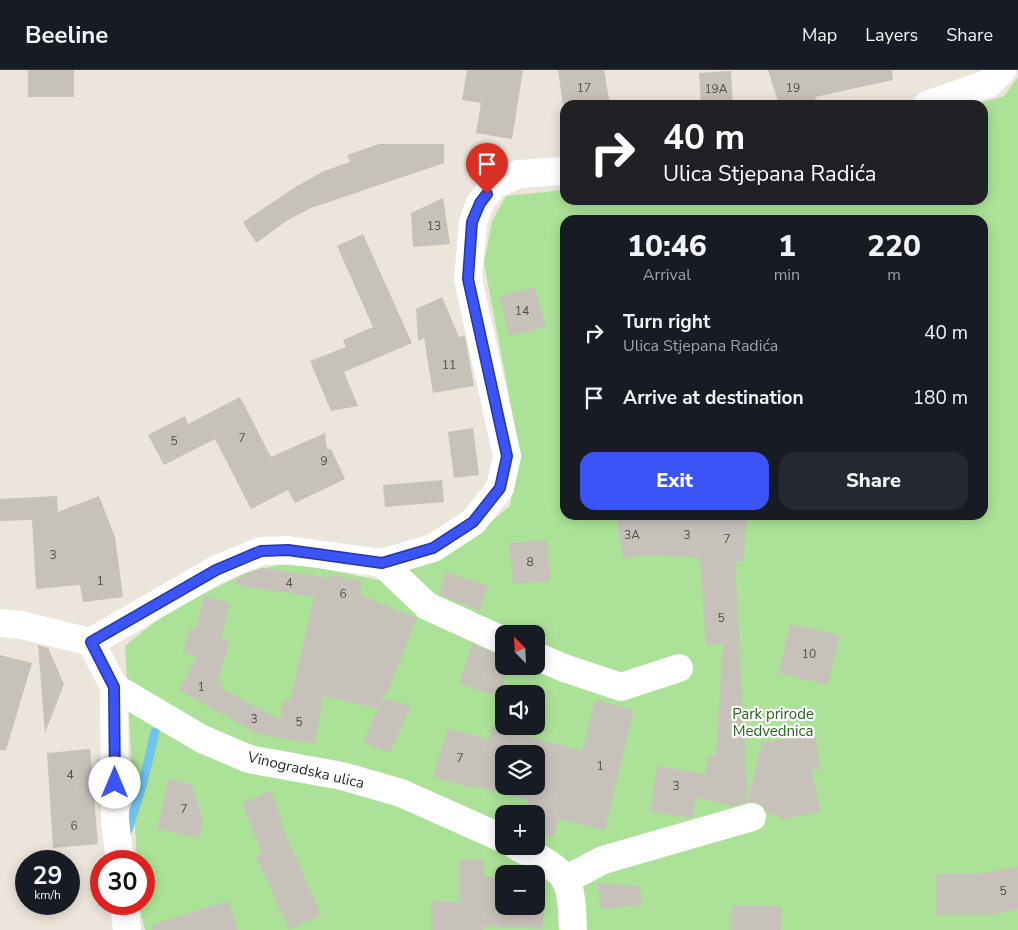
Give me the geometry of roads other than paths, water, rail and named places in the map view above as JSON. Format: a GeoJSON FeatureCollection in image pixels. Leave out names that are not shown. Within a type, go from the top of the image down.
{"type":"FeatureCollection","features":[{"type":"Feature","properties":{"kind":"street"},"geometry":{"type":"LineString","coordinates":[[941,100],[989,83],[1002,70]]}},
{"type":"Feature","properties":{"kind":"street"},"geometry":{"type":"LineString","coordinates":[[0,623],[21,625],[91,642],[216,570],[261,551],[288,550],[382,563],[433,548],[473,522],[500,488],[507,456],[468,279],[472,222],[480,203],[494,186],[518,174],[560,171]]}},
{"type":"Feature","properties":{"kind":"street"},"geometry":{"type":"LineString","coordinates":[[382,563],[427,606],[495,638]]}},
{"type":"Feature","properties":{"kind":"street"},"geometry":{"type":"LineString","coordinates":[[91,642],[114,687],[115,821],[119,850]]}},
{"type":"Feature","properties":{"kind":"street"},"geometry":{"type":"LineString","coordinates":[[545,660],[621,687],[678,668]]}},
{"type":"Feature","properties":{"kind":"street","name":"Vinogradska ulica"},"geometry":{"type":"LineString","coordinates":[[114,687],[202,739],[249,759],[342,776],[401,793],[495,835]]}},
{"type":"Feature","properties":{"kind":"street"},"geometry":{"type":"LineString","coordinates":[[565,880],[603,860],[752,817]]}},
{"type":"Feature","properties":{"kind":"street"},"geometry":{"type":"LineString","coordinates":[[531,855],[553,868],[565,880],[570,898],[573,930]]}},
{"type":"Feature","properties":{"kind":"street"},"geometry":{"type":"LineString","coordinates":[[125,915],[127,930]]}},
{"type":"Feature","properties":{"kind":"waterway"},"geometry":{"type":"LineString","coordinates":[[126,836],[143,783],[155,732]]}},
{"type":"Feature","properties":{"kind":"park label","name":"Park prirode Medvednica"},"geometry":{"type":"Point","coordinates":[773,722]}}]}
